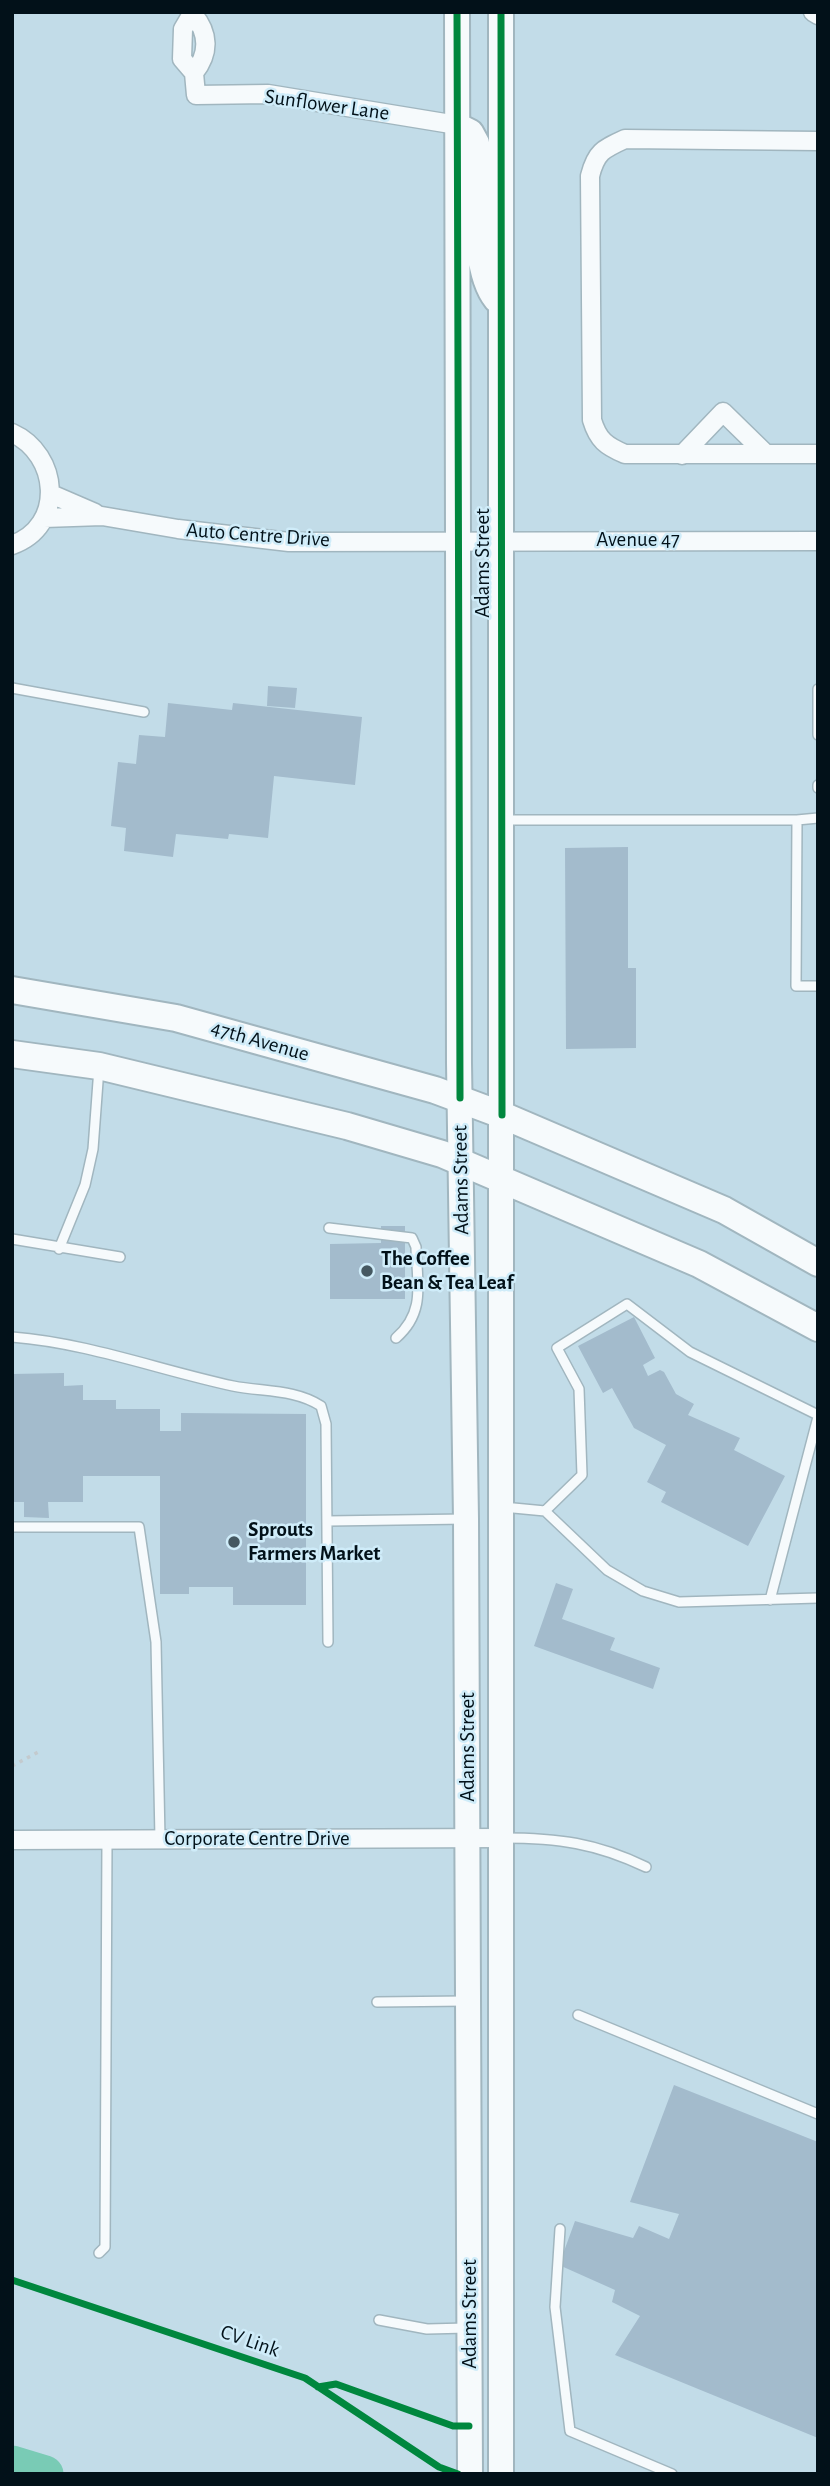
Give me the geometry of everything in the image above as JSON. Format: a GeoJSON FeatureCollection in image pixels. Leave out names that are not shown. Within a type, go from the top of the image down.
{"type":"FeatureCollection","features":[{"type":"Feature","properties":{"kind":"main road","name":"47th Avenue"},"geometry":{"type":"LineString","coordinates":[[12,990],[176,1018],[460,1098],[724,1210],[818,1263]]}},
{"type":"Feature","properties":{"kind":"main road"},"geometry":{"type":"LineString","coordinates":[[12,1054],[99,1066],[347,1126],[460,1160],[699,1264],[818,1328]]}},
{"type":"Feature","properties":{"kind":"street","name":"Adams Street"},"geometry":{"type":"LineString","coordinates":[[457,12],[460,1160],[469,1838],[470,2474]]}},
{"type":"Feature","properties":{"kind":"street","name":"Adams Street"},"geometry":{"type":"LineString","coordinates":[[501,12],[501,2474]]}},
{"type":"Feature","properties":{"kind":"street"},"geometry":{"type":"LineString","coordinates":[[813,12],[818,15]]}},
{"type":"Feature","properties":{"kind":"street","name":"Sunflower Lane"},"geometry":{"type":"LineString","coordinates":[[193,13],[205,28],[205,60],[194,74],[196,95],[268,94],[457,125]]}},
{"type":"Feature","properties":{"kind":"street"},"geometry":{"type":"LineString","coordinates":[[457,125],[471,132],[477,143],[482,262],[488,289],[501,306]]}},
{"type":"Feature","properties":{"kind":"street"},"geometry":{"type":"LineString","coordinates":[[818,141],[625,139],[608,147],[595,158],[590,176],[592,420],[597,436],[607,447],[625,454],[818,454]]}},
{"type":"Feature","properties":{"kind":"street"},"geometry":{"type":"LineString","coordinates":[[682,455],[723,412],[765,453]]}},
{"type":"Feature","properties":{"kind":"street"},"geometry":{"type":"LineString","coordinates":[[12,545],[32,533],[44,518],[51,495],[50,476],[43,458],[13,430]]}},
{"type":"Feature","properties":{"kind":"street","name":"Auto Centre Drive"},"geometry":{"type":"LineString","coordinates":[[51,495],[102,516]]}},
{"type":"Feature","properties":{"kind":"street","name":"Auto Centre Drive"},"geometry":{"type":"LineString","coordinates":[[44,518],[102,516],[177,529],[289,542],[457,540]]}},
{"type":"Feature","properties":{"kind":"street","name":"Avenue 47"},"geometry":{"type":"LineString","coordinates":[[457,540],[818,541]]}},
{"type":"Feature","properties":{"kind":"street","name":"Corporate Centre Drive"},"geometry":{"type":"LineString","coordinates":[[12,1840],[501,1838]]}},
{"type":"Feature","properties":{"kind":"lane"},"geometry":{"type":"LineString","coordinates":[[12,688],[144,712]]}},
{"type":"Feature","properties":{"kind":"lane"},"geometry":{"type":"LineString","coordinates":[[818,689],[818,735]]}},
{"type":"Feature","properties":{"kind":"lane"},"geometry":{"type":"LineString","coordinates":[[501,820],[818,818]]}},
{"type":"Feature","properties":{"kind":"lane"},"geometry":{"type":"LineString","coordinates":[[797,820],[796,986],[818,986]]}},
{"type":"Feature","properties":{"kind":"lane"},"geometry":{"type":"LineString","coordinates":[[59,1249],[85,1185],[93,1149],[99,1066]]}},
{"type":"Feature","properties":{"kind":"lane"},"geometry":{"type":"LineString","coordinates":[[329,1228],[412,1238],[416,1247],[417,1307],[409,1326],[396,1338]]}},
{"type":"Feature","properties":{"kind":"lane"},"geometry":{"type":"LineString","coordinates":[[12,1239],[59,1249],[120,1257]]}},
{"type":"Feature","properties":{"kind":"lane"},"geometry":{"type":"LineString","coordinates":[[545,1511],[582,1475],[579,1389],[557,1348],[627,1304],[690,1352],[818,1416],[770,1600]]}},
{"type":"Feature","properties":{"kind":"lane"},"geometry":{"type":"LineString","coordinates":[[12,1337],[62,1342],[235,1386],[308,1397],[321,1406],[325,1415],[328,1642]]}},
{"type":"Feature","properties":{"kind":"lane"},"geometry":{"type":"LineString","coordinates":[[502,1507],[545,1511],[607,1570],[643,1591],[679,1602],[818,1598]]}},
{"type":"Feature","properties":{"kind":"lane"},"geometry":{"type":"LineString","coordinates":[[328,1521],[466,1519]]}},
{"type":"Feature","properties":{"kind":"lane"},"geometry":{"type":"LineString","coordinates":[[12,1527],[139,1527],[156,1642],[160,1839]]}},
{"type":"Feature","properties":{"kind":"lane"},"geometry":{"type":"LineString","coordinates":[[501,1838],[573,1841],[611,1850],[646,1867]]}},
{"type":"Feature","properties":{"kind":"lane"},"geometry":{"type":"LineString","coordinates":[[99,2253],[106,2247],[107,1840]]}},
{"type":"Feature","properties":{"kind":"lane"},"geometry":{"type":"LineString","coordinates":[[377,2002],[468,2001]]}},
{"type":"Feature","properties":{"kind":"lane"},"geometry":{"type":"LineString","coordinates":[[578,2015],[818,2114]]}},
{"type":"Feature","properties":{"kind":"lane"},"geometry":{"type":"LineString","coordinates":[[560,2229],[555,2307],[570,2431],[672,2474]]}},
{"type":"Feature","properties":{"kind":"lane"},"geometry":{"type":"LineString","coordinates":[[379,2320],[428,2329],[470,2328]]}},
{"type":"Feature","properties":{"kind":"path"},"geometry":{"type":"LineString","coordinates":[[12,1766],[42,1750]]}},
{"type":"Feature","properties":{"kind":"building"},"geometry":{"type":"Polygon","coordinates":[[[268,686],[297,688],[295,708],[267,706],[268,686]]]}},
{"type":"Feature","properties":{"kind":"building"},"geometry":{"type":"Polygon","coordinates":[[[168,703],[232,710],[233,703],[362,717],[355,785],[274,776],[268,838],[229,834],[228,839],[176,834],[173,857],[124,851],[126,828],[111,826],[118,762],[136,764],[139,735],[165,737],[168,703]]]}},
{"type":"Feature","properties":{"kind":"building"},"geometry":{"type":"Polygon","coordinates":[[[628,847],[628,968],[636,968],[636,1048],[566,1049],[565,848],[628,847]]]}},
{"type":"Feature","properties":{"kind":"building","name":"The Coffee Bean & Tea Leaf"},"geometry":{"type":"Polygon","coordinates":[[[381,1226],[405,1226],[405,1299],[330,1299],[330,1244],[381,1243],[381,1226]]]}},
{"type":"Feature","properties":{"kind":"building"},"geometry":{"type":"Polygon","coordinates":[[[634,1317],[655,1358],[643,1365],[648,1376],[660,1370],[664,1372],[676,1394],[694,1404],[688,1415],[740,1438],[734,1450],[785,1476],[748,1546],[661,1502],[666,1492],[647,1482],[666,1445],[634,1428],[612,1388],[603,1393],[578,1346],[634,1317]]]}},
{"type":"Feature","properties":{"kind":"building"},"geometry":{"type":"Polygon","coordinates":[[[64,1373],[64,1386],[83,1385],[83,1400],[116,1400],[116,1409],[160,1409],[160,1431],[181,1431],[181,1413],[306,1414],[306,1605],[233,1605],[233,1587],[189,1587],[189,1594],[160,1594],[160,1476],[83,1476],[83,1502],[48,1502],[49,1518],[24,1517],[24,1502],[12,1502],[12,1374],[64,1373]]]}},
{"type":"Feature","properties":{"kind":"building"},"geometry":{"type":"Polygon","coordinates":[[[556,1583],[573,1589],[562,1619],[615,1638],[610,1650],[660,1668],[653,1689],[534,1646],[556,1583]]]}},
{"type":"Feature","properties":{"kind":"building"},"geometry":{"type":"Polygon","coordinates":[[[674,2085],[818,2142],[818,2438],[615,2355],[640,2316],[612,2302],[615,2290],[559,2265],[575,2221],[633,2238],[639,2226],[669,2239],[679,2214],[630,2202],[674,2085]]]}},
{"type":"Feature","properties":{"kind":"waterway"},"geometry":{"type":"LineString","coordinates":[[12,2464],[45,2474]]}},
{"type":"Feature","properties":{"kind":"cycle path"},"geometry":{"type":"LineString","coordinates":[[457,12],[460,1098]]}},
{"type":"Feature","properties":{"kind":"cycle path"},"geometry":{"type":"LineString","coordinates":[[501,12],[502,1115]]}},
{"type":"Feature","properties":{"kind":"cycle path","name":"CV Link"},"geometry":{"type":"LineString","coordinates":[[12,2280],[305,2378],[439,2467],[458,2474]]}},
{"type":"Feature","properties":{"kind":"cycle path"},"geometry":{"type":"LineString","coordinates":[[318,2387],[336,2384],[453,2426],[469,2426]]}},
{"type":"Feature","properties":{"kind":"place","name":"The Coffee Bean & Tea Leaf"},"geometry":{"type":"Point","coordinates":[367,1271]}},
{"type":"Feature","properties":{"kind":"place","name":"Sprouts Farmers Market"},"geometry":{"type":"Point","coordinates":[234,1542]}}]}
